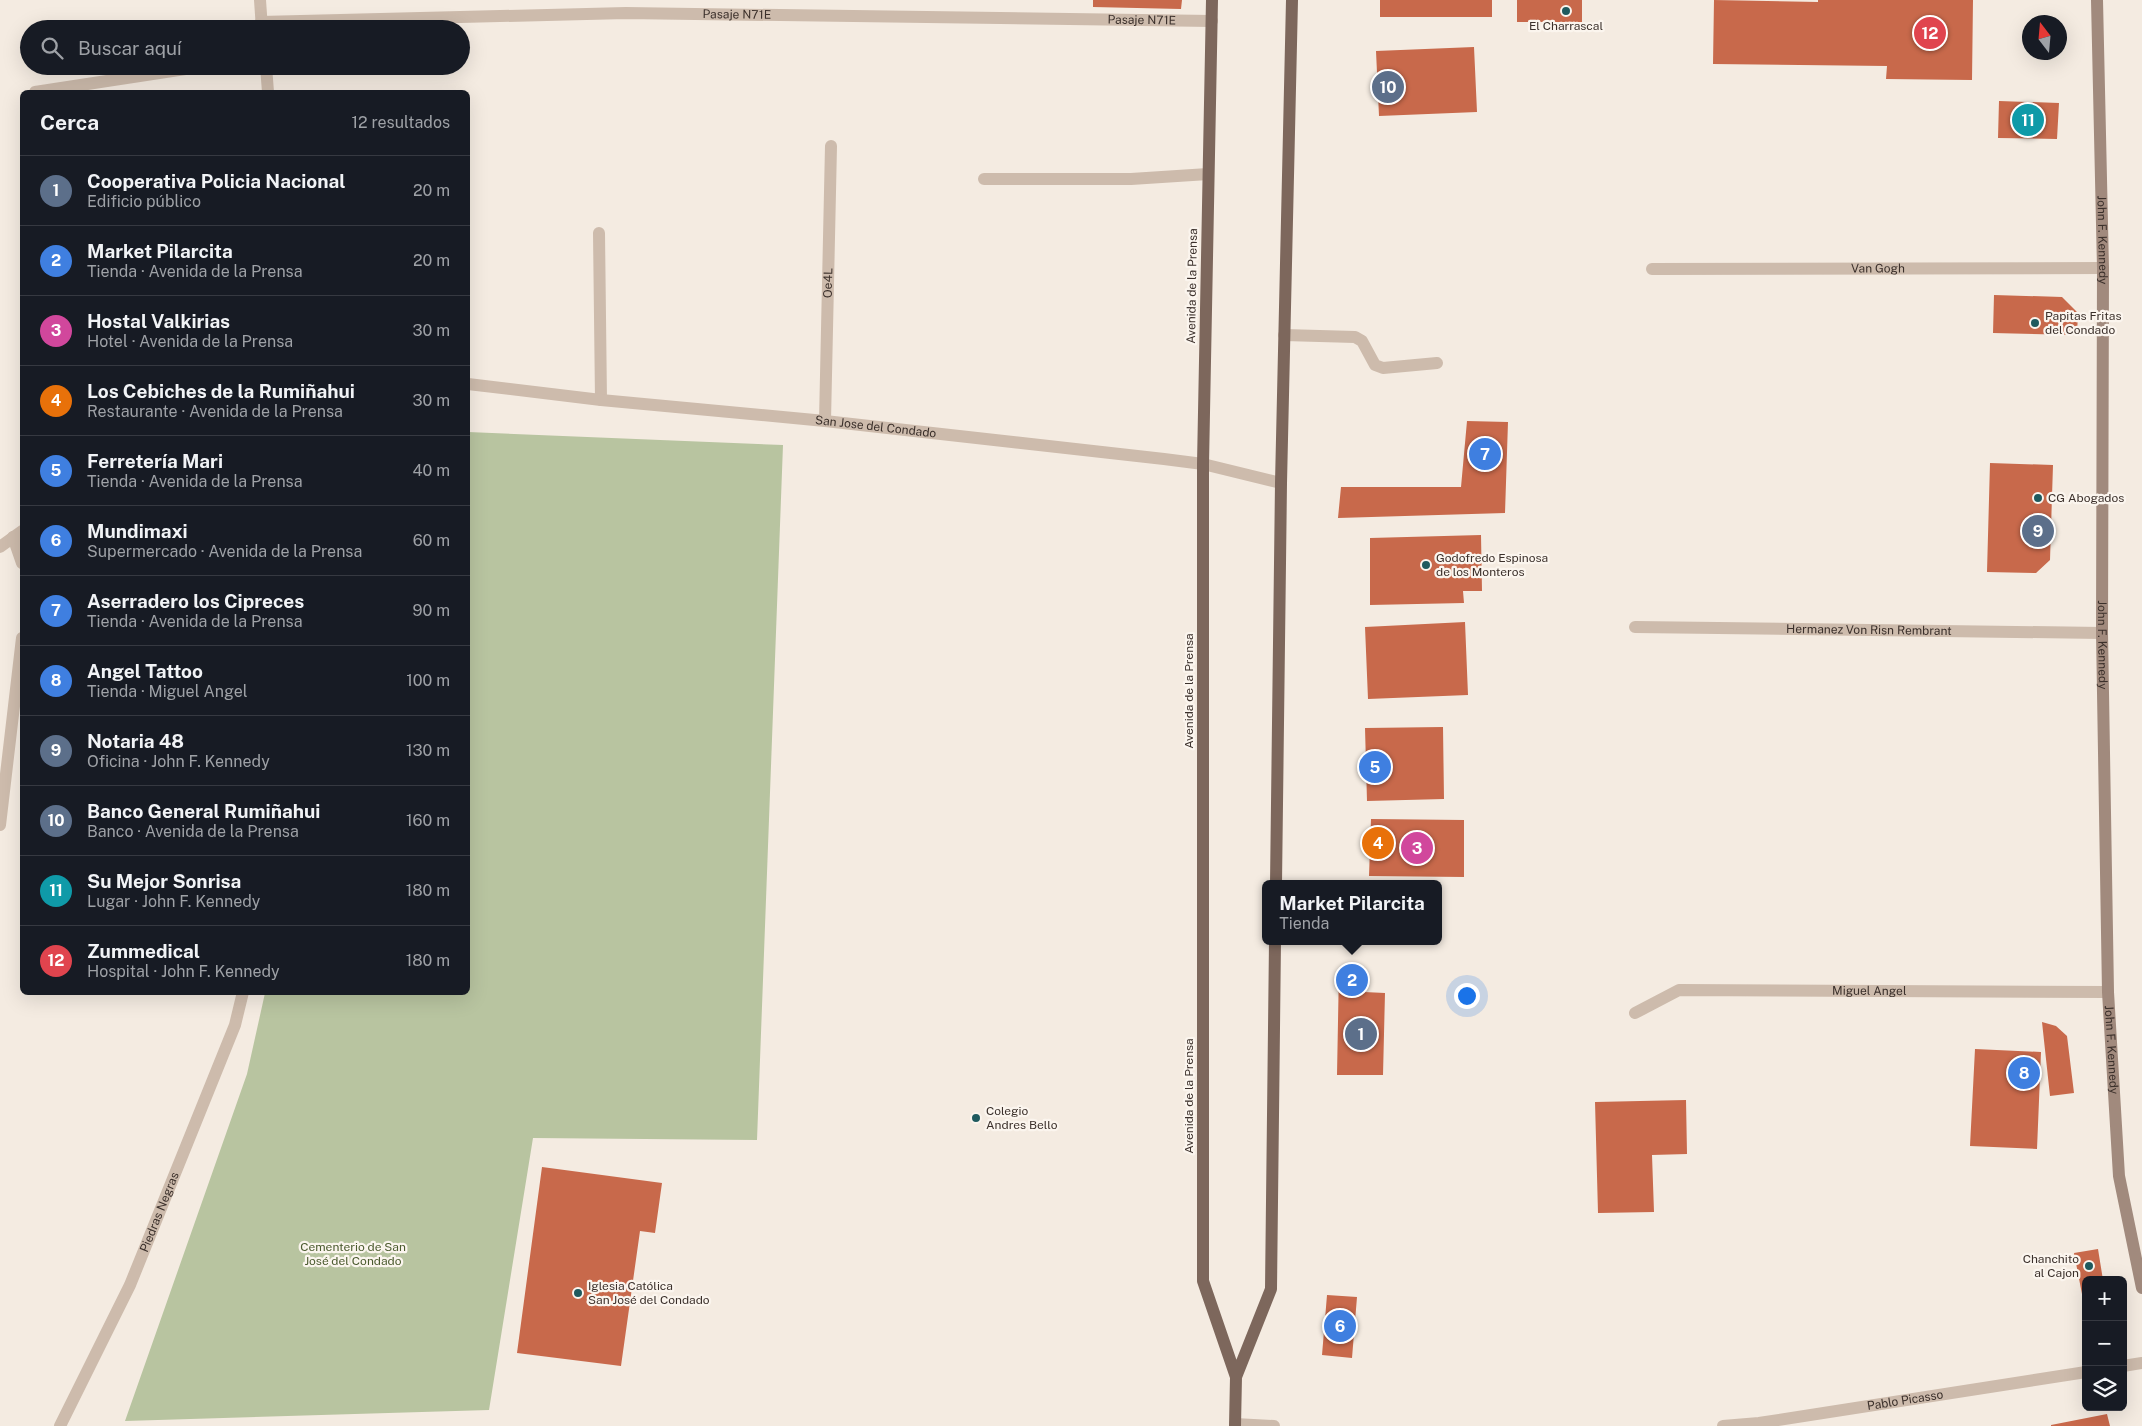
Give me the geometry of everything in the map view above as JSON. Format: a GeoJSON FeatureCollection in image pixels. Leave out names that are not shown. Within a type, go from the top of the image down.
{"type":"FeatureCollection","features":[{"type":"Feature","properties":{"kind":"main road","name":"Avenida de la Prensa"},"geometry":{"type":"LineString","coordinates":[[1212,0],[1203,464],[1203,1281],[1236,1377],[1235,1425]]}},
{"type":"Feature","properties":{"kind":"main road"},"geometry":{"type":"LineString","coordinates":[[1276,880],[1281,484],[1292,0]]}},
{"type":"Feature","properties":{"kind":"main road","name":"John F. Kennedy"},"geometry":{"type":"LineString","coordinates":[[2097,0],[2103,268],[2102,633],[2108,992],[2119,1176],[2142,1288]]}},
{"type":"Feature","properties":{"kind":"main road","name":"Avenida de la Prensa"},"geometry":{"type":"LineString","coordinates":[[1236,1377],[1271,1289],[1275,945]]}},
{"type":"Feature","properties":{"kind":"street"},"geometry":{"type":"LineString","coordinates":[[260,0],[262,20]]}},
{"type":"Feature","properties":{"kind":"street","name":"Pasaje N71E"},"geometry":{"type":"LineString","coordinates":[[418,20],[626,12],[1212,21]]}},
{"type":"Feature","properties":{"kind":"street"},"geometry":{"type":"LineString","coordinates":[[48,90],[146,75]]}},
{"type":"Feature","properties":{"kind":"street"},"geometry":{"type":"LineString","coordinates":[[267,75],[268,90]]}},
{"type":"Feature","properties":{"kind":"street","name":"Oe4L"},"geometry":{"type":"LineString","coordinates":[[825,421],[831,146]]}},
{"type":"Feature","properties":{"kind":"street"},"geometry":{"type":"LineString","coordinates":[[984,179],[1131,179],[1208,174]]}},
{"type":"Feature","properties":{"kind":"street"},"geometry":{"type":"LineString","coordinates":[[599,233],[601,400]]}},
{"type":"Feature","properties":{"kind":"street","name":"Van Gogh"},"geometry":{"type":"LineString","coordinates":[[1652,269],[2103,268]]}},
{"type":"Feature","properties":{"kind":"street"},"geometry":{"type":"LineString","coordinates":[[1284,335],[1355,337],[1362,341],[1374,365],[1383,368],[1437,363]]}},
{"type":"Feature","properties":{"kind":"street","name":"San Jose del Condado"},"geometry":{"type":"LineString","coordinates":[[470,384],[601,400],[825,421],[1203,464],[1281,484]]}},
{"type":"Feature","properties":{"kind":"street"},"geometry":{"type":"LineString","coordinates":[[0,547],[18,534],[20,548]]}},
{"type":"Feature","properties":{"kind":"street","name":"Hermanez Von Risn Rembrant"},"geometry":{"type":"LineString","coordinates":[[1635,627],[2102,633]]}},
{"type":"Feature","properties":{"kind":"street"},"geometry":{"type":"LineString","coordinates":[[0,825],[20,655]]}},
{"type":"Feature","properties":{"kind":"street","name":"Miguel Angel"},"geometry":{"type":"LineString","coordinates":[[1635,1013],[1678,990],[2108,992]]}},
{"type":"Feature","properties":{"kind":"street","name":"Piedras Negras"},"geometry":{"type":"LineString","coordinates":[[60,1426],[130,1285],[235,1025],[242,995]]}},
{"type":"Feature","properties":{"kind":"street"},"geometry":{"type":"LineString","coordinates":[[2127,1365],[2142,1363]]}},
{"type":"Feature","properties":{"kind":"street","name":"Pablo Picasso"},"geometry":{"type":"LineString","coordinates":[[1723,1426],[1759,1423],[2082,1373]]}},
{"type":"Feature","properties":{"kind":"street"},"geometry":{"type":"LineString","coordinates":[[1235,1425],[1274,1426]]}},
{"type":"Feature","properties":{"kind":"green space","name":"Cementerio de San José del Condado"},"geometry":{"type":"Polygon","coordinates":[[[470,432],[783,445],[757,1140],[533,1138],[489,1410],[125,1421],[247,1074],[265,995],[470,995],[470,432]]]}},
{"type":"Feature","properties":{"kind":"building"},"geometry":{"type":"Polygon","coordinates":[[[1093,0],[1182,0],[1181,9],[1093,7],[1093,0]]]}},
{"type":"Feature","properties":{"kind":"building"},"geometry":{"type":"Polygon","coordinates":[[[1380,0],[1492,0],[1492,17],[1380,17],[1380,0]]]}},
{"type":"Feature","properties":{"kind":"building"},"geometry":{"type":"Polygon","coordinates":[[[1517,0],[1582,0],[1582,22],[1517,22],[1517,0]]]}},
{"type":"Feature","properties":{"kind":"building"},"geometry":{"type":"Polygon","coordinates":[[[1714,0],[1818,2],[1818,0],[1973,0],[1972,80],[1886,79],[1887,66],[1713,64],[1714,0]]]}},
{"type":"Feature","properties":{"kind":"building"},"geometry":{"type":"Polygon","coordinates":[[[1474,47],[1477,112],[1379,116],[1376,51],[1474,47]]]}},
{"type":"Feature","properties":{"kind":"building"},"geometry":{"type":"Polygon","coordinates":[[[1999,101],[2059,103],[2057,139],[1998,138],[1999,101]]]}},
{"type":"Feature","properties":{"kind":"building","name":"Papitas Fritas del Condado"},"geometry":{"type":"Polygon","coordinates":[[[1994,295],[2062,297],[2078,313],[2077,335],[1993,333],[1994,295]]]}},
{"type":"Feature","properties":{"kind":"building"},"geometry":{"type":"Polygon","coordinates":[[[1467,421],[1508,422],[1505,513],[1338,518],[1341,487],[1461,487],[1467,421]]]}},
{"type":"Feature","properties":{"kind":"building"},"geometry":{"type":"Polygon","coordinates":[[[1990,463],[2053,465],[2050,560],[2036,573],[1987,572],[1990,463]]]}},
{"type":"Feature","properties":{"kind":"building","name":"Godofredo Espinosa de los Monteros"},"geometry":{"type":"Polygon","coordinates":[[[1481,535],[1482,591],[1463,591],[1464,603],[1370,605],[1370,538],[1481,535]]]}},
{"type":"Feature","properties":{"kind":"building"},"geometry":{"type":"Polygon","coordinates":[[[1465,622],[1468,695],[1368,699],[1365,627],[1465,622]]]}},
{"type":"Feature","properties":{"kind":"building"},"geometry":{"type":"Polygon","coordinates":[[[1443,727],[1444,799],[1367,801],[1365,728],[1443,727]]]}},
{"type":"Feature","properties":{"kind":"building"},"geometry":{"type":"Polygon","coordinates":[[[1371,819],[1464,820],[1464,877],[1369,876],[1371,819]]]}},
{"type":"Feature","properties":{"kind":"building"},"geometry":{"type":"Polygon","coordinates":[[[1365,967],[1364,992],[1385,993],[1383,1075],[1337,1075],[1339,968],[1365,967]]]}},
{"type":"Feature","properties":{"kind":"building"},"geometry":{"type":"Polygon","coordinates":[[[2042,1022],[2056,1026],[2067,1036],[2074,1093],[2050,1096],[2042,1022]]]}},
{"type":"Feature","properties":{"kind":"building"},"geometry":{"type":"Polygon","coordinates":[[[1975,1049],[2041,1052],[2037,1149],[1970,1146],[1975,1049]]]}},
{"type":"Feature","properties":{"kind":"building"},"geometry":{"type":"Polygon","coordinates":[[[1686,1100],[1687,1154],[1652,1155],[1654,1212],[1598,1213],[1595,1102],[1686,1100]]]}},
{"type":"Feature","properties":{"kind":"building","name":"Iglesia Católica San José del Condado"},"geometry":{"type":"Polygon","coordinates":[[[542,1167],[662,1183],[655,1233],[640,1231],[621,1366],[517,1353],[542,1167]]]}},
{"type":"Feature","properties":{"kind":"building","name":"Chanchito al Cajon"},"geometry":{"type":"Polygon","coordinates":[[[2098,1249],[2102,1276],[2082,1276],[2082,1294],[2074,1253],[2098,1249]]]}},
{"type":"Feature","properties":{"kind":"building"},"geometry":{"type":"Polygon","coordinates":[[[1327,1295],[1357,1297],[1352,1358],[1322,1355],[1327,1295]]]}},
{"type":"Feature","properties":{"kind":"building"},"geometry":{"type":"Polygon","coordinates":[[[2107,1414],[2110,1426],[2051,1426],[2051,1425],[2107,1414]]]}},
{"type":"Feature","properties":{"kind":"place","name":"El Charrascal"},"geometry":{"type":"Point","coordinates":[1566,11]}},
{"type":"Feature","properties":{"kind":"place","name":"Zummedical"},"geometry":{"type":"Point","coordinates":[1930,33]}},
{"type":"Feature","properties":{"kind":"place","name":"Banco General Rumiñahui"},"geometry":{"type":"Point","coordinates":[1388,87]}},
{"type":"Feature","properties":{"kind":"place","name":"Su Mejor Sonrisa"},"geometry":{"type":"Point","coordinates":[2028,120]}},
{"type":"Feature","properties":{"kind":"place","name":"Papitas Fritas del Condado"},"geometry":{"type":"Point","coordinates":[2035,323]}},
{"type":"Feature","properties":{"kind":"place","name":"Aserradero los Cipreces"},"geometry":{"type":"Point","coordinates":[1485,454]}},
{"type":"Feature","properties":{"kind":"place","name":"CG Abogados"},"geometry":{"type":"Point","coordinates":[2038,498]}},
{"type":"Feature","properties":{"kind":"place","name":"Notaria 48"},"geometry":{"type":"Point","coordinates":[2038,531]}},
{"type":"Feature","properties":{"kind":"place","name":"Godofredo Espinosa de los Monteros"},"geometry":{"type":"Point","coordinates":[1426,565]}},
{"type":"Feature","properties":{"kind":"place","name":"Ferretería Mari"},"geometry":{"type":"Point","coordinates":[1375,767]}},
{"type":"Feature","properties":{"kind":"place","name":"Los Cebiches de la Rumiñahui"},"geometry":{"type":"Point","coordinates":[1378,843]}},
{"type":"Feature","properties":{"kind":"place","name":"Hostal Valkirias"},"geometry":{"type":"Point","coordinates":[1417,848]}},
{"type":"Feature","properties":{"kind":"place","name":"Market Pilarcita"},"geometry":{"type":"Point","coordinates":[1352,980]}},
{"type":"Feature","properties":{"kind":"place","name":"Cooperativa Policia Nacional"},"geometry":{"type":"Point","coordinates":[1361,1034]}},
{"type":"Feature","properties":{"kind":"place","name":"Angel Tattoo"},"geometry":{"type":"Point","coordinates":[2024,1073]}},
{"type":"Feature","properties":{"kind":"place","name":"Colegio Andres Bello"},"geometry":{"type":"Point","coordinates":[976,1118]}},
{"type":"Feature","properties":{"kind":"place","name":"Chanchito al Cajon"},"geometry":{"type":"Point","coordinates":[2089,1266]}},
{"type":"Feature","properties":{"kind":"place","name":"Iglesia Católica San José del Condado"},"geometry":{"type":"Point","coordinates":[578,1293]}},
{"type":"Feature","properties":{"kind":"place","name":"Mundimaxi"},"geometry":{"type":"Point","coordinates":[1340,1326]}}]}
